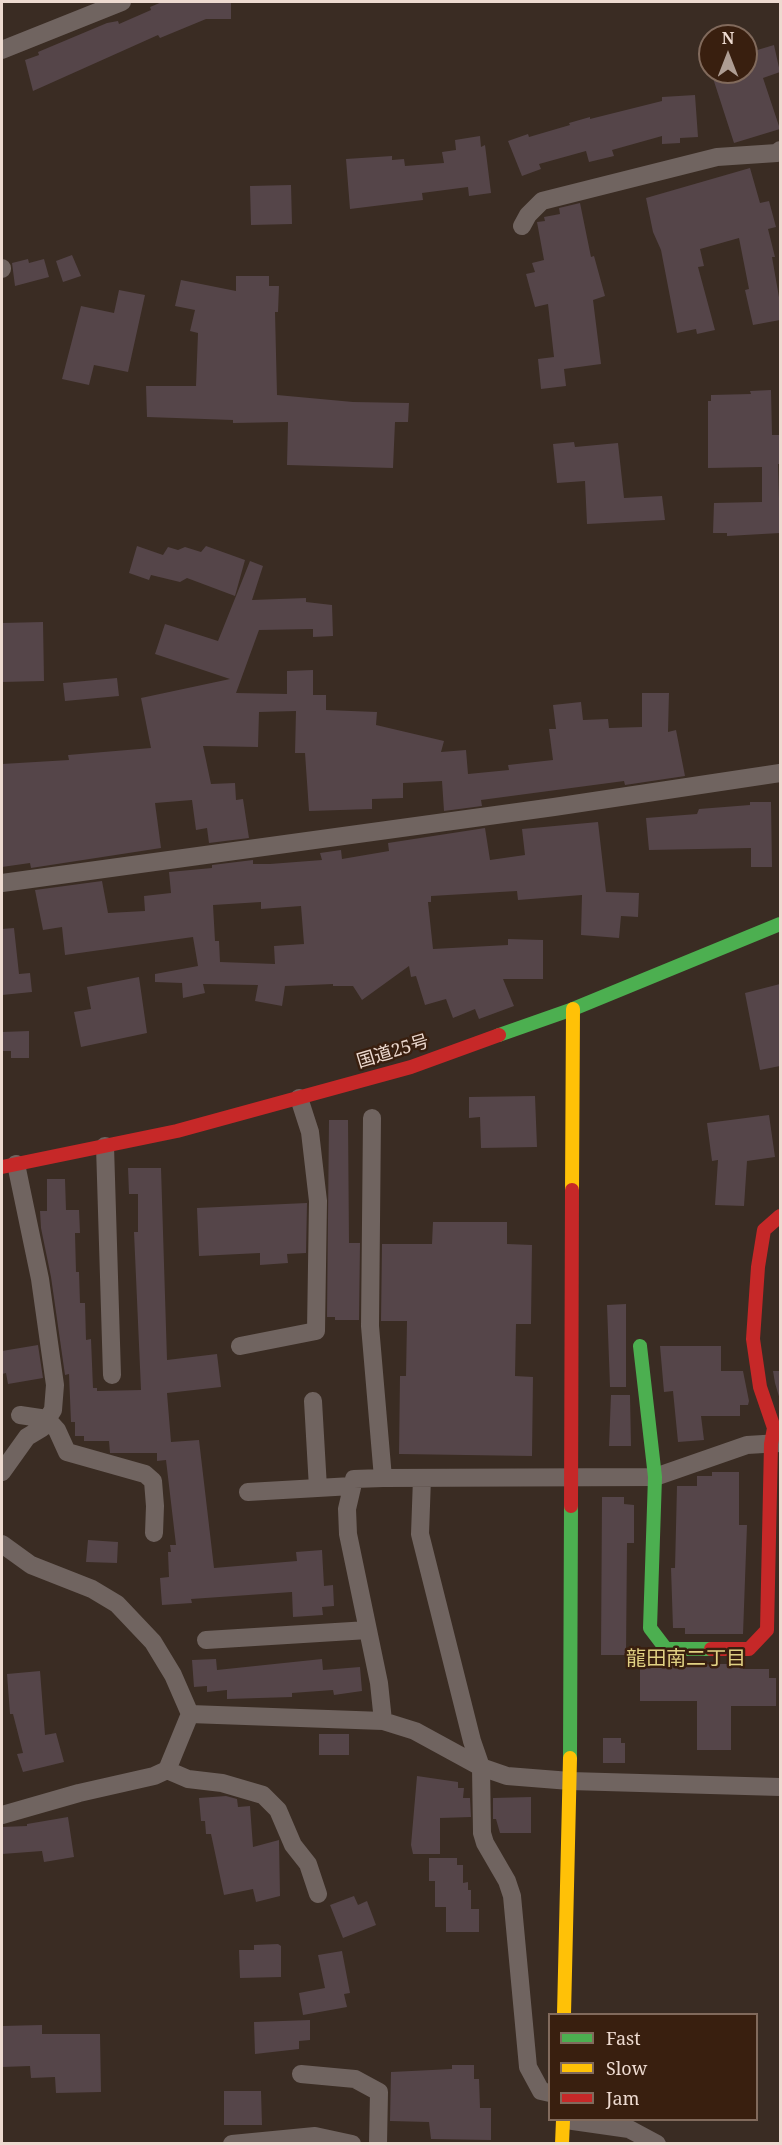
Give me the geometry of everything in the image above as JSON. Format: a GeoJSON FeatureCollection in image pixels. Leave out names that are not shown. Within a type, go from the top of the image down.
{"type":"FeatureCollection","features":[{"type":"Feature","properties":{"kind":"main road","name":"国道25号"},"geometry":{"type":"LineString","coordinates":[[9,1165],[177,1131],[411,1067],[573,1009],[780,924]]}},
{"type":"Feature","properties":{"kind":"main road"},"geometry":{"type":"LineString","coordinates":[[564,2013],[570,1781],[573,1009]]}},
{"type":"Feature","properties":{"kind":"main road"},"geometry":{"type":"LineString","coordinates":[[640,1346],[655,1477],[650,1628],[666,1649],[749,1649],[767,1629],[776,1443],[774,1428],[760,1387],[753,1339],[758,1267],[764,1230],[780,1216]]}},
{"type":"Feature","properties":{"kind":"main road"},"geometry":{"type":"LineString","coordinates":[[562,2144],[564,2121]]}},
{"type":"Feature","properties":{"kind":"street"},"geometry":{"type":"LineString","coordinates":[[2,50],[122,2]]}},
{"type":"Feature","properties":{"kind":"street"},"geometry":{"type":"LineString","coordinates":[[522,226],[528,215],[542,201],[717,157],[777,153],[780,150]]}},
{"type":"Feature","properties":{"kind":"street"},"geometry":{"type":"LineString","coordinates":[[2,883],[554,807],[780,773]]}},
{"type":"Feature","properties":{"kind":"street"},"geometry":{"type":"LineString","coordinates":[[240,1346],[316,1331],[318,1202],[309,1132],[299,1098]]}},
{"type":"Feature","properties":{"kind":"street"},"geometry":{"type":"LineString","coordinates":[[372,1118],[370,1326],[382,1478]]}},
{"type":"Feature","properties":{"kind":"street"},"geometry":{"type":"LineString","coordinates":[[105,1146],[112,1375]]}},
{"type":"Feature","properties":{"kind":"street"},"geometry":{"type":"LineString","coordinates":[[2,1472],[27,1437],[42,1428],[48,1419],[53,1410],[55,1385],[40,1279],[9,1165]]}},
{"type":"Feature","properties":{"kind":"street"},"geometry":{"type":"LineString","coordinates":[[313,1401],[318,1488]]}},
{"type":"Feature","properties":{"kind":"street"},"geometry":{"type":"LineString","coordinates":[[20,1415],[48,1419],[57,1430],[67,1452],[145,1474],[153,1481],[154,1533]]}},
{"type":"Feature","properties":{"kind":"street"},"geometry":{"type":"LineString","coordinates":[[382,1721],[379,1683],[348,1534],[347,1509],[354,1479],[655,1477],[747,1445],[776,1443]]}},
{"type":"Feature","properties":{"kind":"street"},"geometry":{"type":"LineString","coordinates":[[422,1478],[420,1534],[472,1742],[481,1767],[481,1816],[485,1843],[507,1881],[512,1896],[528,2067],[541,2091],[548,2092]]}},
{"type":"Feature","properties":{"kind":"street"},"geometry":{"type":"LineString","coordinates":[[248,1492],[352,1486]]}},
{"type":"Feature","properties":{"kind":"street"},"geometry":{"type":"LineString","coordinates":[[2,1544],[30,1565],[92,1589],[117,1604],[153,1642],[173,1675],[190,1714],[167,1770],[154,1776],[79,1793],[2,1815]]}},
{"type":"Feature","properties":{"kind":"street"},"geometry":{"type":"LineString","coordinates":[[206,1640],[368,1630]]}},
{"type":"Feature","properties":{"kind":"street"},"geometry":{"type":"LineString","coordinates":[[190,1714],[382,1721],[415,1731],[481,1767],[507,1776],[570,1781],[780,1787]]}},
{"type":"Feature","properties":{"kind":"street"},"geometry":{"type":"LineString","coordinates":[[167,1770],[188,1779],[222,1783],[263,1795],[278,1810],[294,1845],[308,1863],[318,1894]]}},
{"type":"Feature","properties":{"kind":"street"},"geometry":{"type":"LineString","coordinates":[[301,2074],[355,2079],[379,2092],[378,2144]]}},
{"type":"Feature","properties":{"kind":"street"},"geometry":{"type":"LineString","coordinates":[[571,2121],[628,2129],[657,2144]]}},
{"type":"Feature","properties":{"kind":"street"},"geometry":{"type":"LineString","coordinates":[[232,2144],[315,2136],[336,2138],[352,2144]]}},
{"type":"Feature","properties":{"kind":"building"},"geometry":{"type":"Polygon","coordinates":[[[162,2],[231,2],[231,19],[206,19],[160,38],[158,35],[33,91],[25,60],[39,55],[38,52],[107,23],[118,21],[119,24],[151,10],[150,7],[162,2]]]}},
{"type":"Feature","properties":{"kind":"building"},"geometry":{"type":"Polygon","coordinates":[[[774,45],[780,72],[763,78],[780,129],[734,143],[715,84],[758,84],[758,50],[774,45]]]}},
{"type":"Feature","properties":{"kind":"building"},"geometry":{"type":"Polygon","coordinates":[[[695,95],[698,137],[680,138],[680,143],[662,144],[662,136],[612,150],[614,156],[589,162],[586,151],[539,164],[541,169],[522,176],[508,141],[570,125],[569,123],[590,117],[590,119],[662,101],[662,97],[695,95]]]}},
{"type":"Feature","properties":{"kind":"building"},"geometry":{"type":"Polygon","coordinates":[[[480,136],[481,147],[485,145],[491,193],[469,196],[468,187],[422,193],[423,200],[350,209],[346,159],[392,156],[392,160],[404,159],[405,166],[444,163],[442,152],[456,150],[455,140],[480,136]]]}},
{"type":"Feature","properties":{"kind":"building"},"geometry":{"type":"Polygon","coordinates":[[[750,168],[760,203],[769,201],[776,227],[768,229],[775,257],[772,257],[780,303],[780,320],[753,325],[745,290],[749,289],[739,238],[700,249],[704,266],[698,267],[715,330],[697,334],[696,329],[677,333],[661,250],[653,232],[646,198],[750,168]]]}},
{"type":"Feature","properties":{"kind":"building"},"geometry":{"type":"Polygon","coordinates":[[[291,185],[292,224],[251,225],[250,186],[291,185]]]}},
{"type":"Feature","properties":{"kind":"building"},"geometry":{"type":"Polygon","coordinates":[[[580,203],[591,257],[594,256],[605,296],[593,300],[601,364],[564,369],[566,386],[541,389],[538,359],[554,357],[548,304],[535,307],[526,274],[535,272],[532,263],[544,260],[537,222],[545,221],[544,217],[560,214],[559,208],[580,203]]]}},
{"type":"Feature","properties":{"kind":"building"},"geometry":{"type":"Polygon","coordinates":[[[72,255],[81,276],[63,282],[56,261],[72,255]]]}},
{"type":"Feature","properties":{"kind":"building"},"geometry":{"type":"Polygon","coordinates":[[[28,259],[29,263],[44,259],[49,277],[15,286],[12,263],[28,259]]]}},
{"type":"Feature","properties":{"kind":"building"},"geometry":{"type":"Polygon","coordinates":[[[236,276],[269,276],[269,286],[279,286],[278,312],[275,312],[277,395],[353,402],[409,403],[408,422],[395,422],[393,468],[287,465],[288,422],[233,423],[233,420],[147,417],[146,386],[196,386],[198,333],[190,331],[195,310],[175,306],[181,280],[236,291],[236,276]]]}},
{"type":"Feature","properties":{"kind":"building"},"geometry":{"type":"Polygon","coordinates":[[[119,290],[145,295],[128,372],[94,365],[89,385],[62,379],[81,306],[114,313],[119,290]]]}},
{"type":"Feature","properties":{"kind":"building"},"geometry":{"type":"Polygon","coordinates":[[[771,390],[772,435],[780,435],[780,464],[778,464],[780,533],[727,536],[727,533],[713,533],[714,503],[762,502],[762,467],[708,468],[708,401],[711,401],[711,395],[751,394],[750,391],[771,390]]]}},
{"type":"Feature","properties":{"kind":"building"},"geometry":{"type":"Polygon","coordinates":[[[574,442],[575,447],[618,443],[624,498],[662,496],[665,520],[587,524],[585,481],[557,483],[553,444],[574,442]]]}},
{"type":"Feature","properties":{"kind":"building"},"geometry":{"type":"Polygon","coordinates":[[[137,546],[163,555],[168,547],[178,550],[185,547],[201,552],[206,546],[245,560],[235,596],[187,578],[180,582],[151,575],[149,580],[129,573],[137,546]]]}},
{"type":"Feature","properties":{"kind":"building"},"geometry":{"type":"Polygon","coordinates":[[[250,561],[263,566],[252,600],[306,598],[306,602],[332,605],[333,636],[313,637],[313,629],[259,630],[236,693],[287,694],[287,671],[313,670],[313,695],[326,695],[326,710],[377,712],[376,725],[444,741],[441,752],[466,750],[468,774],[509,770],[508,765],[553,760],[549,729],[556,729],[553,705],[581,702],[583,720],[608,719],[609,728],[642,727],[642,693],[669,693],[668,732],[676,730],[685,776],[625,785],[624,781],[481,800],[482,806],[444,811],[442,781],[403,783],[403,798],[372,799],[372,809],[309,811],[305,753],[295,753],[296,711],[259,712],[258,747],[203,746],[211,784],[235,783],[236,800],[243,799],[249,838],[209,843],[207,828],[196,830],[192,800],[155,803],[161,848],[31,868],[30,863],[2,867],[2,764],[69,760],[68,755],[151,748],[141,698],[230,679],[155,654],[165,624],[218,641],[250,561]]]}},
{"type":"Feature","properties":{"kind":"building"},"geometry":{"type":"Polygon","coordinates":[[[43,622],[44,681],[2,682],[2,623],[43,622]]]}},
{"type":"Feature","properties":{"kind":"building"},"geometry":{"type":"Polygon","coordinates":[[[117,678],[119,696],[65,701],[63,683],[117,678]]]}},
{"type":"Feature","properties":{"kind":"building"},"geometry":{"type":"Polygon","coordinates":[[[750,802],[771,802],[772,867],[751,867],[751,848],[649,850],[646,818],[697,814],[699,809],[750,805],[750,802]]]}},
{"type":"Feature","properties":{"kind":"building"},"geometry":{"type":"Polygon","coordinates":[[[598,822],[606,892],[639,893],[638,917],[621,916],[619,938],[581,935],[582,895],[518,900],[517,891],[431,896],[431,902],[428,902],[433,949],[508,945],[508,939],[543,940],[543,979],[503,979],[514,1006],[479,1019],[475,1009],[453,1018],[446,999],[425,1005],[416,976],[411,977],[409,966],[362,1000],[353,986],[333,986],[333,984],[285,986],[282,1006],[255,1001],[258,985],[203,984],[205,993],[183,998],[182,983],[155,982],[155,974],[198,966],[193,937],[65,955],[62,927],[43,930],[35,890],[102,881],[108,913],[145,911],[144,896],[171,893],[169,872],[212,868],[212,865],[253,860],[253,864],[270,864],[322,860],[320,853],[341,850],[342,859],[389,851],[388,843],[485,828],[490,860],[525,855],[522,829],[598,822]],[[261,902],[213,905],[215,941],[219,941],[220,962],[275,964],[274,946],[304,944],[301,906],[261,909],[261,902]]]}},
{"type":"Feature","properties":{"kind":"building"},"geometry":{"type":"Polygon","coordinates":[[[14,928],[19,974],[30,973],[32,992],[2,995],[2,929],[14,928]]]}},
{"type":"Feature","properties":{"kind":"building"},"geometry":{"type":"Polygon","coordinates":[[[139,977],[147,1033],[81,1047],[74,1012],[91,1009],[87,987],[139,977]]]}},
{"type":"Feature","properties":{"kind":"building"},"geometry":{"type":"Polygon","coordinates":[[[780,984],[780,1066],[760,1070],[745,993],[780,984]]]}},
{"type":"Feature","properties":{"kind":"building"},"geometry":{"type":"Polygon","coordinates":[[[29,1031],[29,1058],[11,1058],[11,1051],[2,1051],[2,1032],[29,1031]]]}},
{"type":"Feature","properties":{"kind":"building"},"geometry":{"type":"Polygon","coordinates":[[[535,1096],[537,1147],[481,1148],[480,1117],[469,1118],[469,1097],[535,1096]]]}},
{"type":"Feature","properties":{"kind":"building"},"geometry":{"type":"Polygon","coordinates":[[[769,1115],[775,1157],[747,1161],[744,1206],[715,1205],[718,1160],[712,1161],[707,1123],[769,1115]]]}},
{"type":"Feature","properties":{"kind":"building"},"geometry":{"type":"Polygon","coordinates":[[[329,1120],[348,1120],[349,1243],[360,1243],[359,1320],[335,1320],[335,1317],[327,1317],[329,1120]]]}},
{"type":"Feature","properties":{"kind":"building"},"geometry":{"type":"Polygon","coordinates":[[[128,1168],[161,1168],[167,1360],[217,1354],[221,1387],[167,1393],[171,1442],[199,1440],[214,1568],[297,1561],[296,1552],[322,1550],[324,1586],[333,1585],[334,1606],[322,1607],[323,1615],[293,1617],[292,1592],[191,1599],[192,1603],[162,1605],[160,1578],[169,1577],[168,1552],[171,1552],[170,1545],[176,1545],[166,1460],[157,1461],[157,1453],[110,1453],[109,1441],[84,1441],[84,1436],[75,1436],[75,1422],[71,1422],[69,1374],[65,1375],[40,1211],[47,1211],[47,1179],[65,1179],[66,1210],[79,1210],[80,1233],[75,1233],[76,1272],[79,1272],[80,1303],[85,1303],[86,1340],[91,1339],[93,1388],[97,1388],[97,1391],[141,1390],[134,1232],[138,1232],[138,1194],[129,1194],[128,1168]]]}},
{"type":"Feature","properties":{"kind":"building"},"geometry":{"type":"Polygon","coordinates":[[[307,1203],[306,1253],[287,1254],[288,1263],[260,1265],[260,1253],[199,1256],[197,1208],[307,1203]]]}},
{"type":"Feature","properties":{"kind":"building"},"geometry":{"type":"Polygon","coordinates":[[[433,1222],[507,1222],[507,1244],[532,1245],[531,1324],[516,1324],[515,1376],[533,1377],[532,1456],[399,1454],[400,1376],[406,1376],[407,1321],[381,1321],[382,1244],[432,1244],[433,1222]]]}},
{"type":"Feature","properties":{"kind":"building"},"geometry":{"type":"Polygon","coordinates":[[[626,1304],[626,1387],[610,1387],[607,1305],[626,1304]]]}},
{"type":"Feature","properties":{"kind":"building"},"geometry":{"type":"Polygon","coordinates":[[[38,1345],[43,1378],[8,1384],[6,1373],[2,1374],[2,1351],[38,1345]]]}},
{"type":"Feature","properties":{"kind":"building"},"geometry":{"type":"Polygon","coordinates":[[[660,1346],[721,1346],[721,1371],[743,1371],[749,1401],[748,1405],[740,1405],[740,1416],[701,1416],[704,1440],[678,1442],[673,1391],[664,1392],[660,1346]]]}},
{"type":"Feature","properties":{"kind":"building"},"geometry":{"type":"Polygon","coordinates":[[[773,1371],[780,1371],[780,1400],[775,1383],[773,1371]]]}},
{"type":"Feature","properties":{"kind":"building"},"geometry":{"type":"Polygon","coordinates":[[[611,1395],[630,1395],[631,1446],[609,1446],[611,1395]]]}},
{"type":"Feature","properties":{"kind":"building"},"geometry":{"type":"Polygon","coordinates":[[[712,1472],[739,1472],[739,1525],[747,1525],[743,1634],[685,1634],[685,1628],[673,1628],[671,1568],[675,1568],[677,1486],[697,1486],[697,1476],[712,1476],[712,1472]]]}},
{"type":"Feature","properties":{"kind":"building"},"geometry":{"type":"Polygon","coordinates":[[[602,1497],[624,1497],[624,1504],[634,1505],[634,1543],[627,1543],[626,1655],[601,1655],[602,1497]]]}},
{"type":"Feature","properties":{"kind":"building"},"geometry":{"type":"Polygon","coordinates":[[[88,1540],[118,1542],[117,1563],[86,1562],[88,1540]]]}},
{"type":"Feature","properties":{"kind":"building"},"geometry":{"type":"Polygon","coordinates":[[[216,1659],[217,1670],[322,1659],[323,1670],[360,1667],[362,1691],[334,1695],[333,1690],[292,1693],[292,1697],[227,1699],[227,1690],[207,1692],[207,1686],[194,1687],[192,1660],[216,1659]]]}},
{"type":"Feature","properties":{"kind":"building"},"geometry":{"type":"Polygon","coordinates":[[[743,1664],[743,1669],[769,1669],[769,1678],[776,1678],[776,1706],[731,1706],[731,1750],[697,1750],[697,1701],[640,1701],[640,1666],[743,1664]]]}},
{"type":"Feature","properties":{"kind":"building"},"geometry":{"type":"Polygon","coordinates":[[[40,1671],[45,1735],[56,1733],[64,1762],[23,1772],[17,1754],[23,1753],[13,1714],[10,1714],[7,1674],[40,1671]]]}},
{"type":"Feature","properties":{"kind":"building"},"geometry":{"type":"Polygon","coordinates":[[[319,1734],[349,1734],[349,1755],[319,1755],[319,1734]]]}},
{"type":"Feature","properties":{"kind":"building"},"geometry":{"type":"Polygon","coordinates":[[[603,1738],[621,1738],[621,1743],[625,1743],[625,1763],[603,1763],[603,1738]]]}},
{"type":"Feature","properties":{"kind":"building"},"geometry":{"type":"Polygon","coordinates":[[[417,1776],[458,1782],[458,1788],[464,1788],[463,1798],[470,1798],[471,1817],[440,1818],[440,1854],[413,1854],[411,1845],[417,1776]]]}},
{"type":"Feature","properties":{"kind":"building"},"geometry":{"type":"Polygon","coordinates":[[[226,1796],[237,1799],[238,1807],[250,1806],[253,1847],[279,1840],[280,1896],[256,1902],[253,1889],[224,1895],[211,1834],[206,1834],[205,1821],[201,1821],[199,1798],[226,1796]]]}},
{"type":"Feature","properties":{"kind":"building"},"geometry":{"type":"Polygon","coordinates":[[[531,1797],[531,1833],[500,1833],[496,1819],[493,1819],[493,1798],[531,1797]]]}},
{"type":"Feature","properties":{"kind":"building"},"geometry":{"type":"Polygon","coordinates":[[[68,1817],[74,1857],[44,1862],[42,1851],[2,1854],[2,1827],[27,1826],[27,1824],[68,1817]]]}},
{"type":"Feature","properties":{"kind":"building"},"geometry":{"type":"Polygon","coordinates":[[[429,1858],[457,1858],[457,1865],[463,1865],[463,1883],[468,1882],[468,1890],[471,1890],[471,1909],[479,1909],[479,1932],[446,1932],[446,1907],[435,1907],[435,1881],[429,1881],[429,1858]]]}},
{"type":"Feature","properties":{"kind":"building"},"geometry":{"type":"Polygon","coordinates":[[[354,1896],[358,1905],[367,1901],[376,1925],[343,1938],[330,1905],[354,1896]]]}},
{"type":"Feature","properties":{"kind":"building"},"geometry":{"type":"Polygon","coordinates":[[[278,1944],[281,1946],[281,1977],[240,1978],[239,1950],[254,1950],[254,1945],[278,1944]]]}},
{"type":"Feature","properties":{"kind":"building"},"geometry":{"type":"Polygon","coordinates":[[[342,1951],[350,1993],[344,1994],[347,2007],[303,2015],[299,1993],[325,1988],[318,1955],[342,1951]]]}},
{"type":"Feature","properties":{"kind":"building"},"geometry":{"type":"Polygon","coordinates":[[[310,2020],[310,2040],[299,2041],[299,2049],[255,2054],[254,2022],[310,2020]]]}},
{"type":"Feature","properties":{"kind":"building"},"geometry":{"type":"Polygon","coordinates":[[[42,2025],[42,2034],[100,2034],[101,2092],[56,2093],[55,2077],[31,2078],[30,2066],[2,2067],[2,2026],[42,2025]]]}},
{"type":"Feature","properties":{"kind":"building"},"geometry":{"type":"Polygon","coordinates":[[[452,2065],[474,2065],[474,2079],[479,2079],[480,2108],[491,2108],[491,2140],[431,2139],[429,2122],[390,2121],[391,2072],[452,2069],[452,2065]]]}},
{"type":"Feature","properties":{"kind":"building"},"geometry":{"type":"Polygon","coordinates":[[[224,2091],[261,2091],[262,2125],[224,2125],[224,2091]]]}},
{"type":"Feature","properties":{"kind":"traffic: fast"},"geometry":{"type":"LineString","coordinates":[[499,1035],[573,1009],[780,924]]}},
{"type":"Feature","properties":{"kind":"traffic: fast"},"geometry":{"type":"LineString","coordinates":[[640,1346],[655,1477],[650,1628],[666,1649],[711,1649]]}},
{"type":"Feature","properties":{"kind":"traffic: fast"},"geometry":{"type":"LineString","coordinates":[[570,1758],[571,1506]]}},
{"type":"Feature","properties":{"kind":"traffic: slow"},"geometry":{"type":"LineString","coordinates":[[572,1190],[573,1009]]}},
{"type":"Feature","properties":{"kind":"traffic: slow"},"geometry":{"type":"LineString","coordinates":[[564,2013],[570,1758]]}},
{"type":"Feature","properties":{"kind":"traffic: slow"},"geometry":{"type":"LineString","coordinates":[[562,2144],[563,2121]]}},
{"type":"Feature","properties":{"kind":"traffic: jam"},"geometry":{"type":"LineString","coordinates":[[2,1167],[177,1131],[411,1067],[499,1035]]}},
{"type":"Feature","properties":{"kind":"traffic: jam"},"geometry":{"type":"LineString","coordinates":[[571,1506],[572,1190]]}},
{"type":"Feature","properties":{"kind":"traffic: jam"},"geometry":{"type":"LineString","coordinates":[[711,1649],[749,1649],[767,1630],[771,1444],[774,1428],[760,1387],[753,1339],[758,1267],[764,1230],[780,1216]]}},
{"type":"Feature","properties":{"kind":"district","name":"龍田南二丁目"},"geometry":{"type":"Point","coordinates":[686,1659]}}]}
